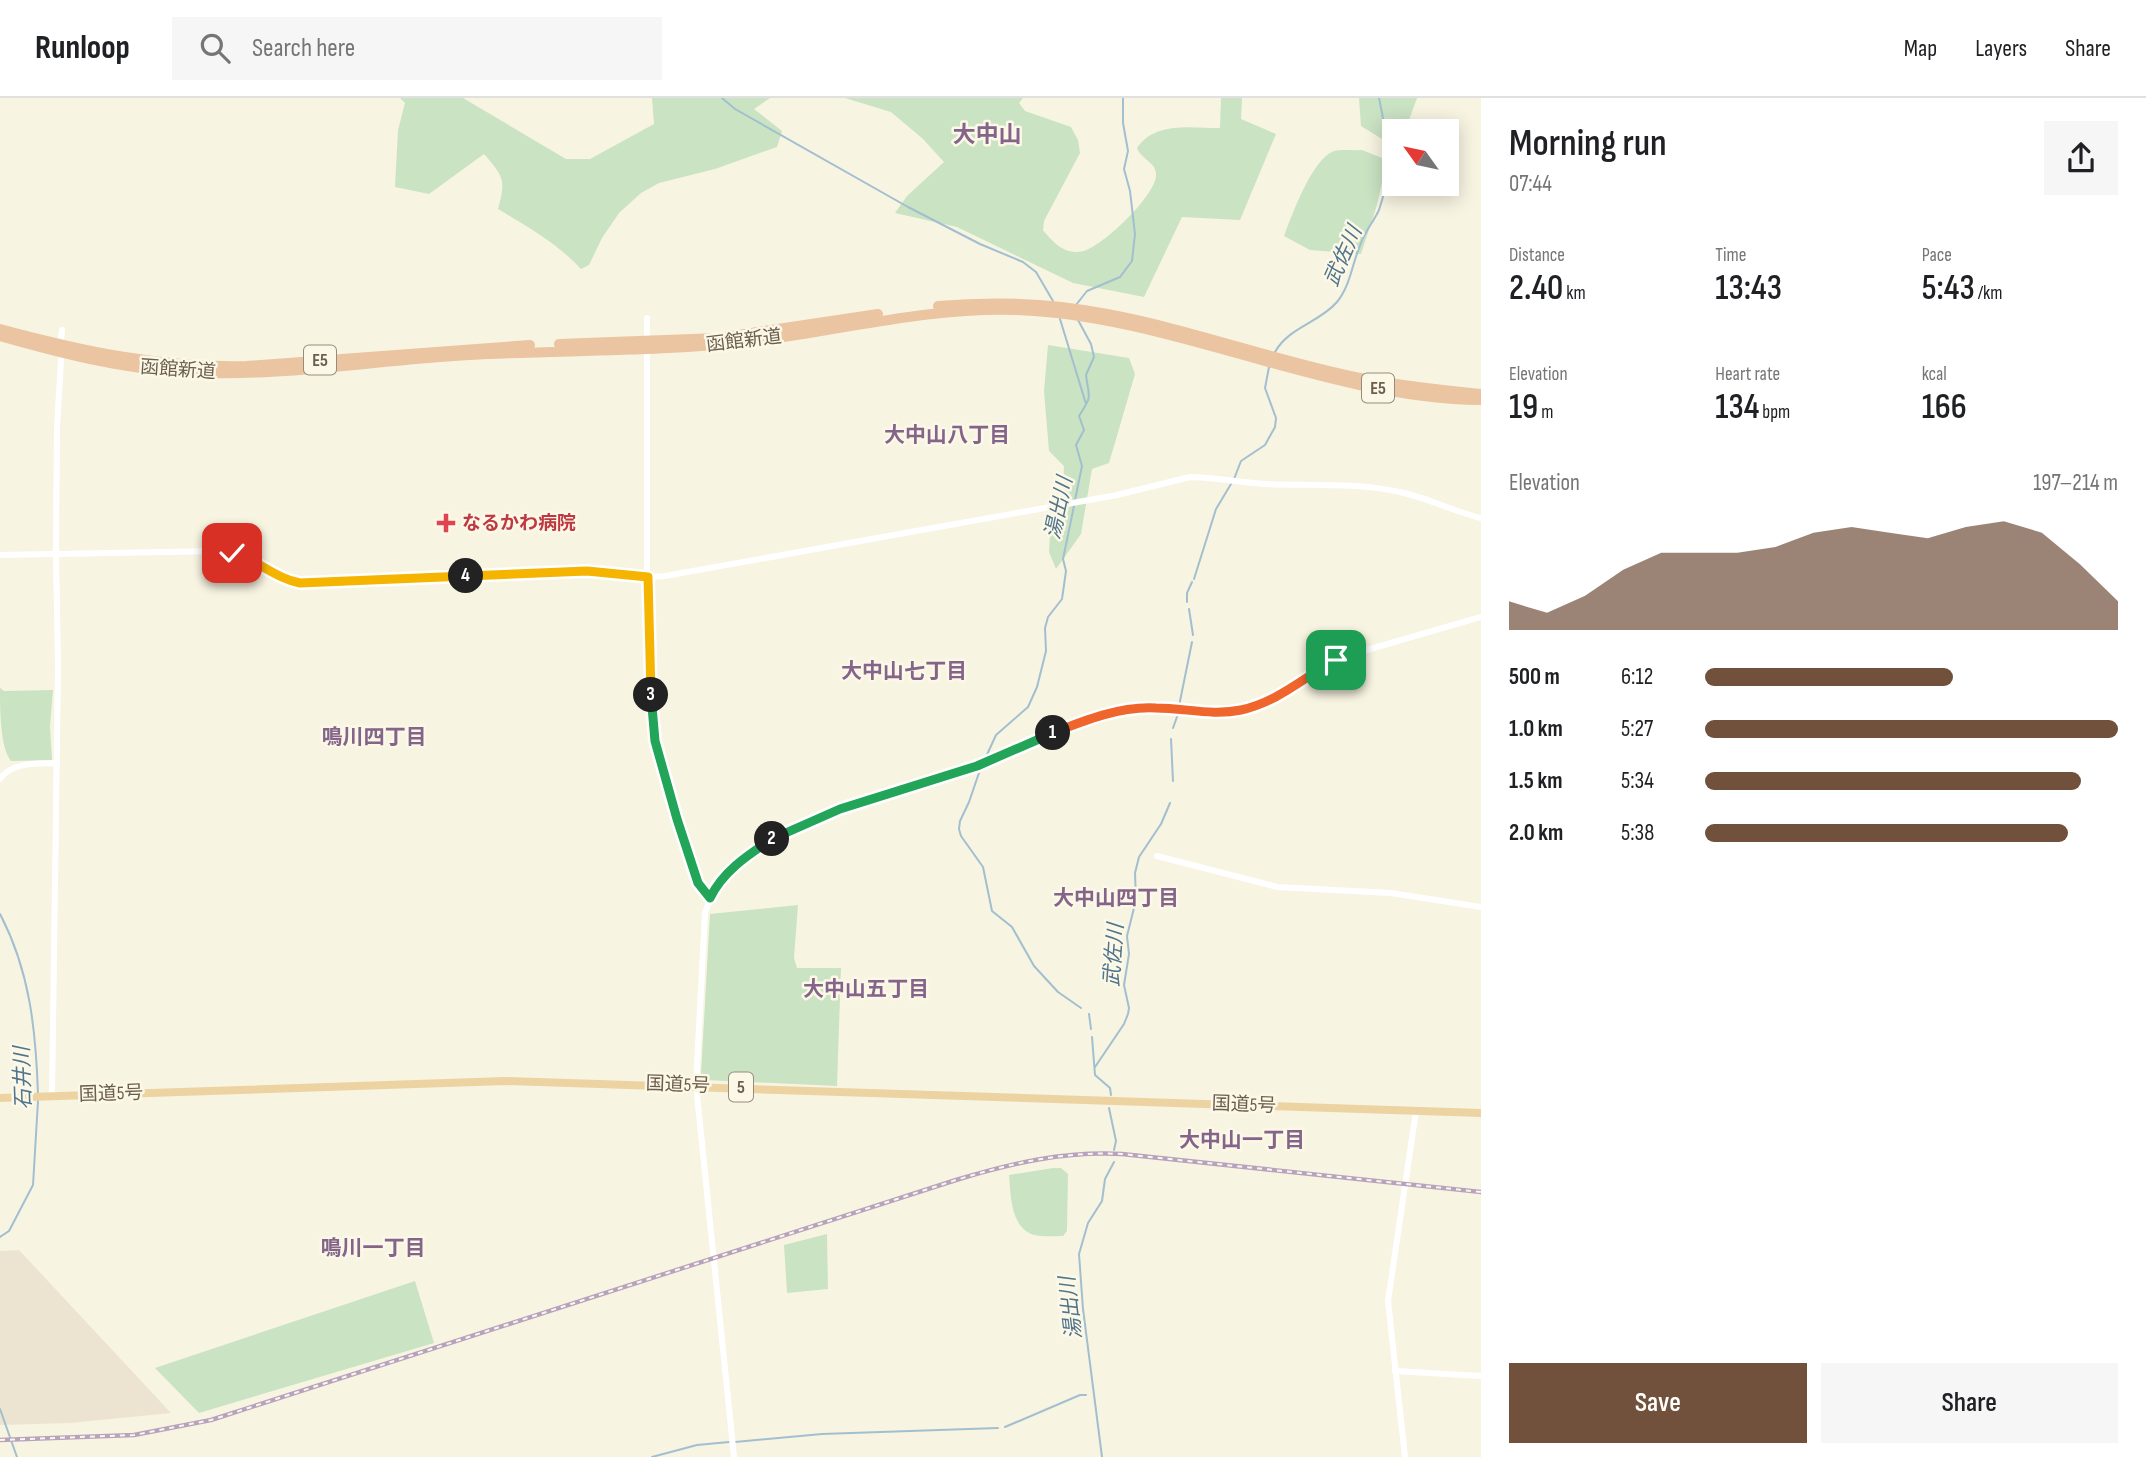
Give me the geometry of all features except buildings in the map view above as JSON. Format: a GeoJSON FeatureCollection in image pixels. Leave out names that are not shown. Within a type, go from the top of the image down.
{"type":"FeatureCollection","features":[{"type":"Feature","properties":{"kind":"highway","name":"函館新道"},"geometry":{"type":"LineString","coordinates":[[0,337],[113,364],[211,373],[292,370],[462,355],[758,340],[918,314],[1037,308],[1107,317],[1358,384],[1435,398],[1481,402]]}},
{"type":"Feature","properties":{"kind":"highway","name":"函館新道"},"geometry":{"type":"LineString","coordinates":[[0,329],[114,357],[202,366],[257,365],[488,347],[648,345]]}},
{"type":"Feature","properties":{"kind":"highway","name":"函館新道"},"geometry":{"type":"LineString","coordinates":[[1278,361],[1360,378],[1481,394]]}},
{"type":"Feature","properties":{"kind":"highway","name":"国道5号"},"geometry":{"type":"LineString","coordinates":[[0,1098],[500,1081],[695,1085],[1481,1113]]}},
{"type":"Feature","properties":{"kind":"street"},"geometry":{"type":"LineString","coordinates":[[647,318],[651,709],[655,741],[691,865],[698,883],[710,898]]}},
{"type":"Feature","properties":{"kind":"street"},"geometry":{"type":"LineString","coordinates":[[61,340],[62,330]]}},
{"type":"Feature","properties":{"kind":"street"},"geometry":{"type":"LineString","coordinates":[[52,1096],[57,763],[56,553],[61,360]]}},
{"type":"Feature","properties":{"kind":"street"},"geometry":{"type":"LineString","coordinates":[[0,555],[232,553],[248,558],[283,579],[313,584],[587,571],[648,577],[680,575],[1068,504],[1190,478],[1384,489],[1408,494],[1481,519]]}},
{"type":"Feature","properties":{"kind":"street"},"geometry":{"type":"LineString","coordinates":[[734,1457],[695,1085],[705,913],[710,898],[722,879],[731,869],[773,839],[793,829],[861,802],[977,766],[1072,726],[1128,710],[1157,708],[1208,713],[1254,707],[1280,695],[1346,656],[1481,617]]}},
{"type":"Feature","properties":{"kind":"street"},"geometry":{"type":"LineString","coordinates":[[0,779],[9,769],[18,765],[57,763]]}},
{"type":"Feature","properties":{"kind":"street"},"geometry":{"type":"LineString","coordinates":[[1157,856],[1277,887],[1391,893],[1481,907]]}},
{"type":"Feature","properties":{"kind":"street"},"geometry":{"type":"LineString","coordinates":[[1405,1457],[1388,1315],[1388,1290],[1416,1111]]}},
{"type":"Feature","properties":{"kind":"street"},"geometry":{"type":"LineString","coordinates":[[1395,1371],[1481,1376]]}},
{"type":"Feature","properties":{"kind":"shaded area"},"geometry":{"type":"Polygon","coordinates":[[[19,1250],[171,1413],[71,1423],[0,1425],[0,1251],[19,1250]]]}},
{"type":"Feature","properties":{"kind":"green space"},"geometry":{"type":"Polygon","coordinates":[[[400,98],[463,98],[566,159],[590,159],[654,124],[652,98],[770,98],[754,109],[782,131],[777,147],[715,169],[659,183],[641,193],[619,213],[602,238],[589,265],[581,269],[552,243],[498,209],[502,179],[484,154],[429,194],[395,187],[398,130],[405,103],[400,98]]]}},
{"type":"Feature","properties":{"kind":"green space"},"geometry":{"type":"Polygon","coordinates":[[[845,98],[1023,98],[1019,103],[1025,111],[1071,127],[1078,140],[1080,153],[1044,221],[1043,230],[1056,244],[1071,252],[1084,251],[1104,240],[1128,218],[1149,193],[1155,182],[1155,169],[1137,148],[1153,133],[1186,127],[1220,128],[1221,98],[1242,98],[1241,119],[1276,134],[1240,220],[1182,217],[1144,297],[1073,283],[957,227],[895,213],[907,196],[944,162],[923,139],[891,112],[845,98]]]}},
{"type":"Feature","properties":{"kind":"green space"},"geometry":{"type":"Polygon","coordinates":[[[1359,98],[1417,98],[1409,119],[1382,119],[1382,139],[1361,126],[1359,98]]]}},
{"type":"Feature","properties":{"kind":"green space"},"geometry":{"type":"Polygon","coordinates":[[[1341,150],[1362,150],[1382,158],[1382,182],[1361,254],[1310,250],[1284,236],[1304,189],[1318,165],[1326,156],[1341,150]]]}},
{"type":"Feature","properties":{"kind":"green space"},"geometry":{"type":"Polygon","coordinates":[[[1048,345],[1129,358],[1135,374],[1109,463],[1092,469],[1081,534],[1056,569],[1049,552],[1050,534],[1063,489],[1064,466],[1049,451],[1044,391],[1048,345]]]}},
{"type":"Feature","properties":{"kind":"green space"},"geometry":{"type":"Polygon","coordinates":[[[0,688],[4,691],[53,690],[50,726],[52,760],[11,761],[3,737],[0,688]]]}},
{"type":"Feature","properties":{"kind":"green space"},"geometry":{"type":"Polygon","coordinates":[[[798,905],[794,958],[797,968],[841,968],[837,1086],[705,1080],[701,1074],[710,914],[798,905]]]}},
{"type":"Feature","properties":{"kind":"green space"},"geometry":{"type":"Polygon","coordinates":[[[1061,1168],[1068,1174],[1067,1231],[1063,1236],[1034,1235],[1026,1231],[1016,1218],[1011,1201],[1009,1175],[1061,1168]]]}},
{"type":"Feature","properties":{"kind":"green space"},"geometry":{"type":"Polygon","coordinates":[[[827,1234],[828,1289],[787,1293],[784,1245],[827,1234]]]}},
{"type":"Feature","properties":{"kind":"green space"},"geometry":{"type":"Polygon","coordinates":[[[415,1281],[434,1343],[199,1413],[155,1368],[415,1281]]]}},
{"type":"Feature","properties":{"kind":"waterway","name":"湯出川"},"geometry":{"type":"LineString","coordinates":[[722,98],[735,109],[908,207],[980,244],[1023,262],[1036,272],[1053,301]]}},
{"type":"Feature","properties":{"kind":"waterway"},"geometry":{"type":"LineString","coordinates":[[1076,305],[1087,291],[1120,277],[1132,261],[1135,234],[1130,191],[1124,169],[1128,151],[1123,123],[1123,98]]}},
{"type":"Feature","properties":{"kind":"waterway","name":"武佐川"},"geometry":{"type":"LineString","coordinates":[[1275,352],[1288,337],[1337,302],[1348,281],[1363,239],[1379,210],[1387,168],[1379,98]]}},
{"type":"Feature","properties":{"kind":"waterway","name":"湯出川"},"geometry":{"type":"LineString","coordinates":[[1060,319],[1086,404]]}},
{"type":"Feature","properties":{"kind":"waterway","name":"湯出川"},"geometry":{"type":"LineString","coordinates":[[1075,500],[1082,466],[1076,445],[1084,430],[1079,416],[1088,400],[1086,375],[1094,357],[1091,344],[1078,320]]}},
{"type":"Feature","properties":{"kind":"waterway","name":"武佐川"},"geometry":{"type":"LineString","coordinates":[[1234,479],[1241,461],[1265,445],[1275,427],[1276,418],[1265,388],[1269,367]]}},
{"type":"Feature","properties":{"kind":"waterway","name":"武佐川"},"geometry":{"type":"LineString","coordinates":[[1194,579],[1216,509],[1231,484]]}},
{"type":"Feature","properties":{"kind":"waterway","name":"湯出川"},"geometry":{"type":"LineString","coordinates":[[985,759],[996,735],[1028,707],[1037,687],[1046,651],[1045,628],[1048,617],[1062,599],[1066,571],[1063,559],[1074,506]]}},
{"type":"Feature","properties":{"kind":"waterway","name":"武佐川"},"geometry":{"type":"LineString","coordinates":[[1187,602],[1187,593],[1192,582]]}},
{"type":"Feature","properties":{"kind":"waterway","name":"武佐川"},"geometry":{"type":"LineString","coordinates":[[1189,609],[1193,635]]}},
{"type":"Feature","properties":{"kind":"waterway","name":"武佐川"},"geometry":{"type":"LineString","coordinates":[[1179,706],[1192,642]]}},
{"type":"Feature","properties":{"kind":"waterway","name":"武佐川"},"geometry":{"type":"LineString","coordinates":[[1173,728],[1178,714]]}},
{"type":"Feature","properties":{"kind":"waterway","name":"武佐川"},"geometry":{"type":"LineString","coordinates":[[1171,739],[1173,781]]}},
{"type":"Feature","properties":{"kind":"waterway","name":"湯出川"},"geometry":{"type":"LineString","coordinates":[[981,767],[959,829],[983,867],[992,911],[1012,927],[1034,966],[1058,992],[1081,1008]]}},
{"type":"Feature","properties":{"kind":"waterway","name":"武佐川"},"geometry":{"type":"LineString","coordinates":[[1095,1067],[1128,1014],[1124,985],[1129,954],[1127,936],[1136,900],[1135,873],[1139,857],[1161,824],[1170,803]]}},
{"type":"Feature","properties":{"kind":"waterway","name":"石井川"},"geometry":{"type":"LineString","coordinates":[[0,914],[18,957],[30,1002],[38,1095]]}},
{"type":"Feature","properties":{"kind":"waterway","name":"湯出川"},"geometry":{"type":"LineString","coordinates":[[1089,1014],[1091,1029]]}},
{"type":"Feature","properties":{"kind":"waterway","name":"湯出川"},"geometry":{"type":"LineString","coordinates":[[1092,1037],[1095,1075],[1110,1088],[1111,1095]]}},
{"type":"Feature","properties":{"kind":"waterway","name":"石井川"},"geometry":{"type":"LineString","coordinates":[[0,1237],[9,1231],[33,1185],[38,1101]]}},
{"type":"Feature","properties":{"kind":"waterway","name":"湯出川"},"geometry":{"type":"LineString","coordinates":[[1109,1108],[1116,1141],[1114,1150]]}},
{"type":"Feature","properties":{"kind":"waterway","name":"湯出川"},"geometry":{"type":"LineString","coordinates":[[1102,1457],[1083,1309],[1079,1254],[1088,1223],[1102,1201],[1105,1179],[1114,1162]]}},
{"type":"Feature","properties":{"kind":"waterway"},"geometry":{"type":"LineString","coordinates":[[1005,1427],[1080,1395],[1086,1395]]}},
{"type":"Feature","properties":{"kind":"waterway","name":"石井川"},"geometry":{"type":"LineString","coordinates":[[0,1409],[17,1457]]}},
{"type":"Feature","properties":{"kind":"waterway"},"geometry":{"type":"LineString","coordinates":[[735,1442],[822,1434],[998,1428]]}},
{"type":"Feature","properties":{"kind":"waterway"},"geometry":{"type":"LineString","coordinates":[[652,1457],[697,1445],[729,1442]]}},
{"type":"Feature","properties":{"kind":"railway"},"geometry":{"type":"LineString","coordinates":[[0,1440],[134,1435],[211,1420],[956,1180],[997,1168],[1059,1156],[1122,1154],[1481,1192]]}},
{"type":"Feature","properties":{"kind":"place","name":"なるかわ病院"},"geometry":{"type":"Point","coordinates":[446,523]}},
{"type":"Feature","properties":{"kind":"district","name":"大中山"},"geometry":{"type":"Point","coordinates":[987,135]}},
{"type":"Feature","properties":{"kind":"district","name":"大中山八丁目"},"geometry":{"type":"Point","coordinates":[947,435]}},
{"type":"Feature","properties":{"kind":"district","name":"大中山七丁目"},"geometry":{"type":"Point","coordinates":[904,671]}},
{"type":"Feature","properties":{"kind":"district","name":"鳴川四丁目"},"geometry":{"type":"Point","coordinates":[374,737]}},
{"type":"Feature","properties":{"kind":"district","name":"大中山四丁目"},"geometry":{"type":"Point","coordinates":[1116,898]}},
{"type":"Feature","properties":{"kind":"district","name":"大中山五丁目"},"geometry":{"type":"Point","coordinates":[866,989]}},
{"type":"Feature","properties":{"kind":"district","name":"大中山一丁目"},"geometry":{"type":"Point","coordinates":[1242,1140]}},
{"type":"Feature","properties":{"kind":"district","name":"鳴川一丁目"},"geometry":{"type":"Point","coordinates":[373,1248]}},
{"type":"Feature","properties":{"kind":"route"},"geometry":{"type":"LineString","coordinates":[[232,553],[248,558],[291,582],[313,584],[587,571],[648,577],[651,709],[655,741],[691,865],[698,883],[710,898],[722,879],[743,859],[773,839],[840,809],[944,778],[1072,726],[1114,713],[1157,708],[1208,713],[1254,707],[1280,695],[1336,660]]}}]}
